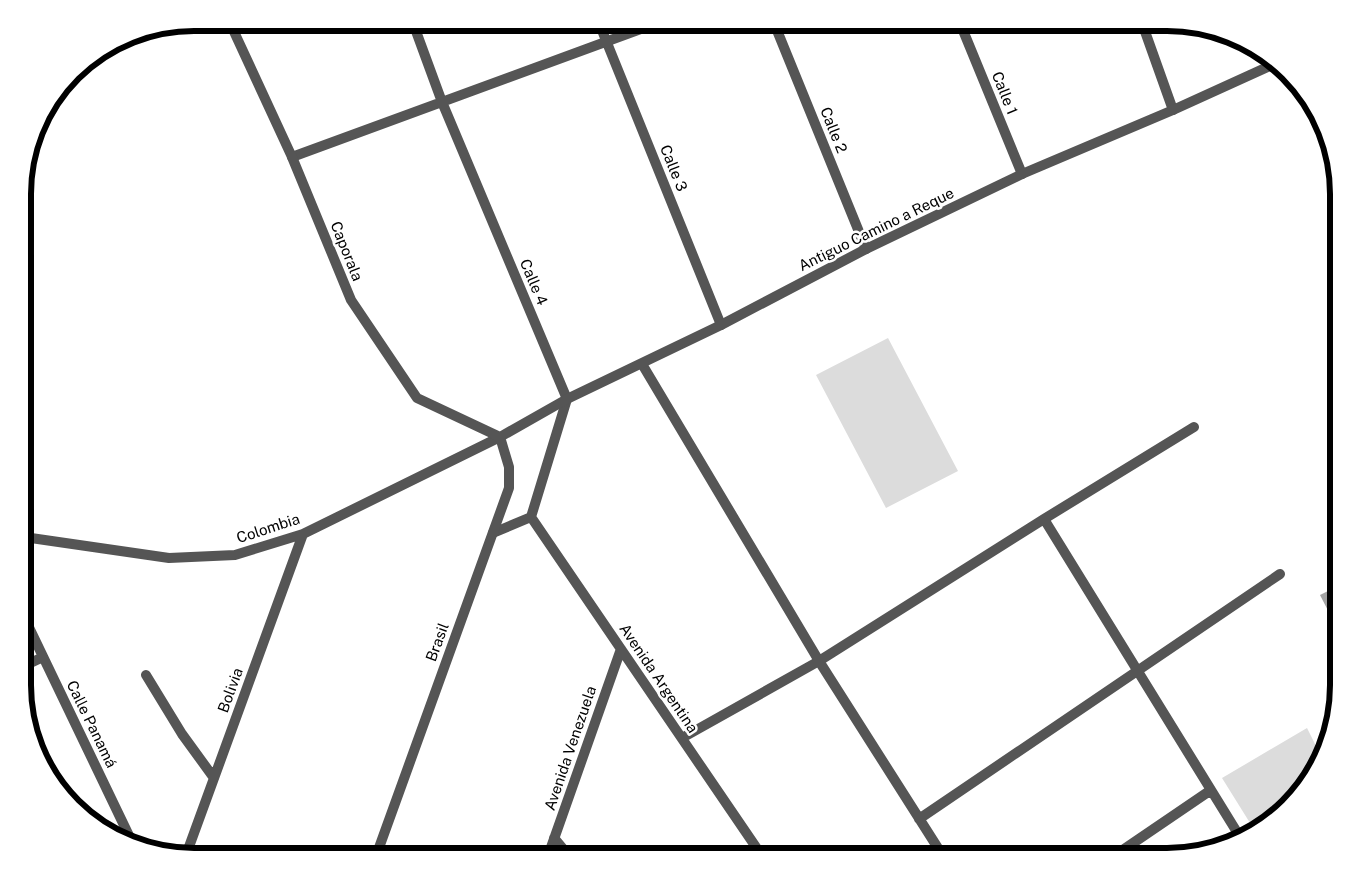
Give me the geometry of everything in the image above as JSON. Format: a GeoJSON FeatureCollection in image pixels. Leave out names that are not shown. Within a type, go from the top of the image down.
{"type":"FeatureCollection","features":[{"type":"Feature","properties":{"kind":"street","name":"Caporala"},"geometry":{"type":"LineString","coordinates":[[234,31],[292,157],[350,300],[417,398],[500,437]]}},
{"type":"Feature","properties":{"kind":"street","name":"Calle 4"},"geometry":{"type":"LineString","coordinates":[[416,31],[442,102],[567,399]]}},
{"type":"Feature","properties":{"kind":"street","name":"Calle 3"},"geometry":{"type":"LineString","coordinates":[[602,31],[721,325]]}},
{"type":"Feature","properties":{"kind":"street"},"geometry":{"type":"LineString","coordinates":[[292,157],[633,31]]}},
{"type":"Feature","properties":{"kind":"street","name":"Calle 2"},"geometry":{"type":"LineString","coordinates":[[778,31],[866,249]]}},
{"type":"Feature","properties":{"kind":"street","name":"Calle 1"},"geometry":{"type":"LineString","coordinates":[[964,31],[1022,174]]}},
{"type":"Feature","properties":{"kind":"street"},"geometry":{"type":"LineString","coordinates":[[1145,31],[1173,110]]}},
{"type":"Feature","properties":{"kind":"street","name":"Antiguo Camino a Reque"},"geometry":{"type":"LineString","coordinates":[[500,437],[567,399],[721,325],[866,249],[1022,174],[1173,110],[1268,67]]}},
{"type":"Feature","properties":{"kind":"street"},"geometry":{"type":"LineString","coordinates":[[642,364],[819,661],[938,847]]}},
{"type":"Feature","properties":{"kind":"street"},"geometry":{"type":"LineString","coordinates":[[493,533],[531,517],[567,399]]}},
{"type":"Feature","properties":{"kind":"street"},"geometry":{"type":"LineString","coordinates":[[682,738],[819,661],[1194,427]]}},
{"type":"Feature","properties":{"kind":"street","name":"Brasil"},"geometry":{"type":"LineString","coordinates":[[379,848],[509,488],[508,467],[500,437]]}},
{"type":"Feature","properties":{"kind":"street","name":"Colombia"},"geometry":{"type":"LineString","coordinates":[[31,538],[170,558],[236,555],[303,534],[500,437]]}},
{"type":"Feature","properties":{"kind":"street","name":"Avenida Argentina"},"geometry":{"type":"LineString","coordinates":[[531,517],[756,847]]}},
{"type":"Feature","properties":{"kind":"street"},"geometry":{"type":"LineString","coordinates":[[1044,519],[1237,831]]}},
{"type":"Feature","properties":{"kind":"street","name":"Bolivia"},"geometry":{"type":"LineString","coordinates":[[189,847],[303,534]]}},
{"type":"Feature","properties":{"kind":"street"},"geometry":{"type":"LineString","coordinates":[[920,818],[1280,574]]}},
{"type":"Feature","properties":{"kind":"street","name":"Calle Panamá"},"geometry":{"type":"LineString","coordinates":[[31,632],[128,833]]}},
{"type":"Feature","properties":{"kind":"street","name":"Avenida Venezuela"},"geometry":{"type":"LineString","coordinates":[[551,848],[621,649]]}},
{"type":"Feature","properties":{"kind":"street"},"geometry":{"type":"LineString","coordinates":[[31,663],[43,657]]}},
{"type":"Feature","properties":{"kind":"street"},"geometry":{"type":"LineString","coordinates":[[146,675],[182,734],[214,778]]}},
{"type":"Feature","properties":{"kind":"street"},"geometry":{"type":"LineString","coordinates":[[1127,847],[1211,790]]}},
{"type":"Feature","properties":{"kind":"street"},"geometry":{"type":"LineString","coordinates":[[554,838],[562,848]]}},
{"type":"Feature","properties":{"kind":"shaded area"},"geometry":{"type":"Polygon","coordinates":[[[888,338],[958,471],[886,508],[816,375],[888,338]]]}},
{"type":"Feature","properties":{"kind":"shaded area"},"geometry":{"type":"Polygon","coordinates":[[[1329,590],[1329,612],[1320,595],[1329,590]]]}},
{"type":"Feature","properties":{"kind":"shaded area"},"geometry":{"type":"Polygon","coordinates":[[[1307,728],[1317,748],[1296,784],[1282,800],[1251,824],[1222,778],[1307,728]]]}}]}
